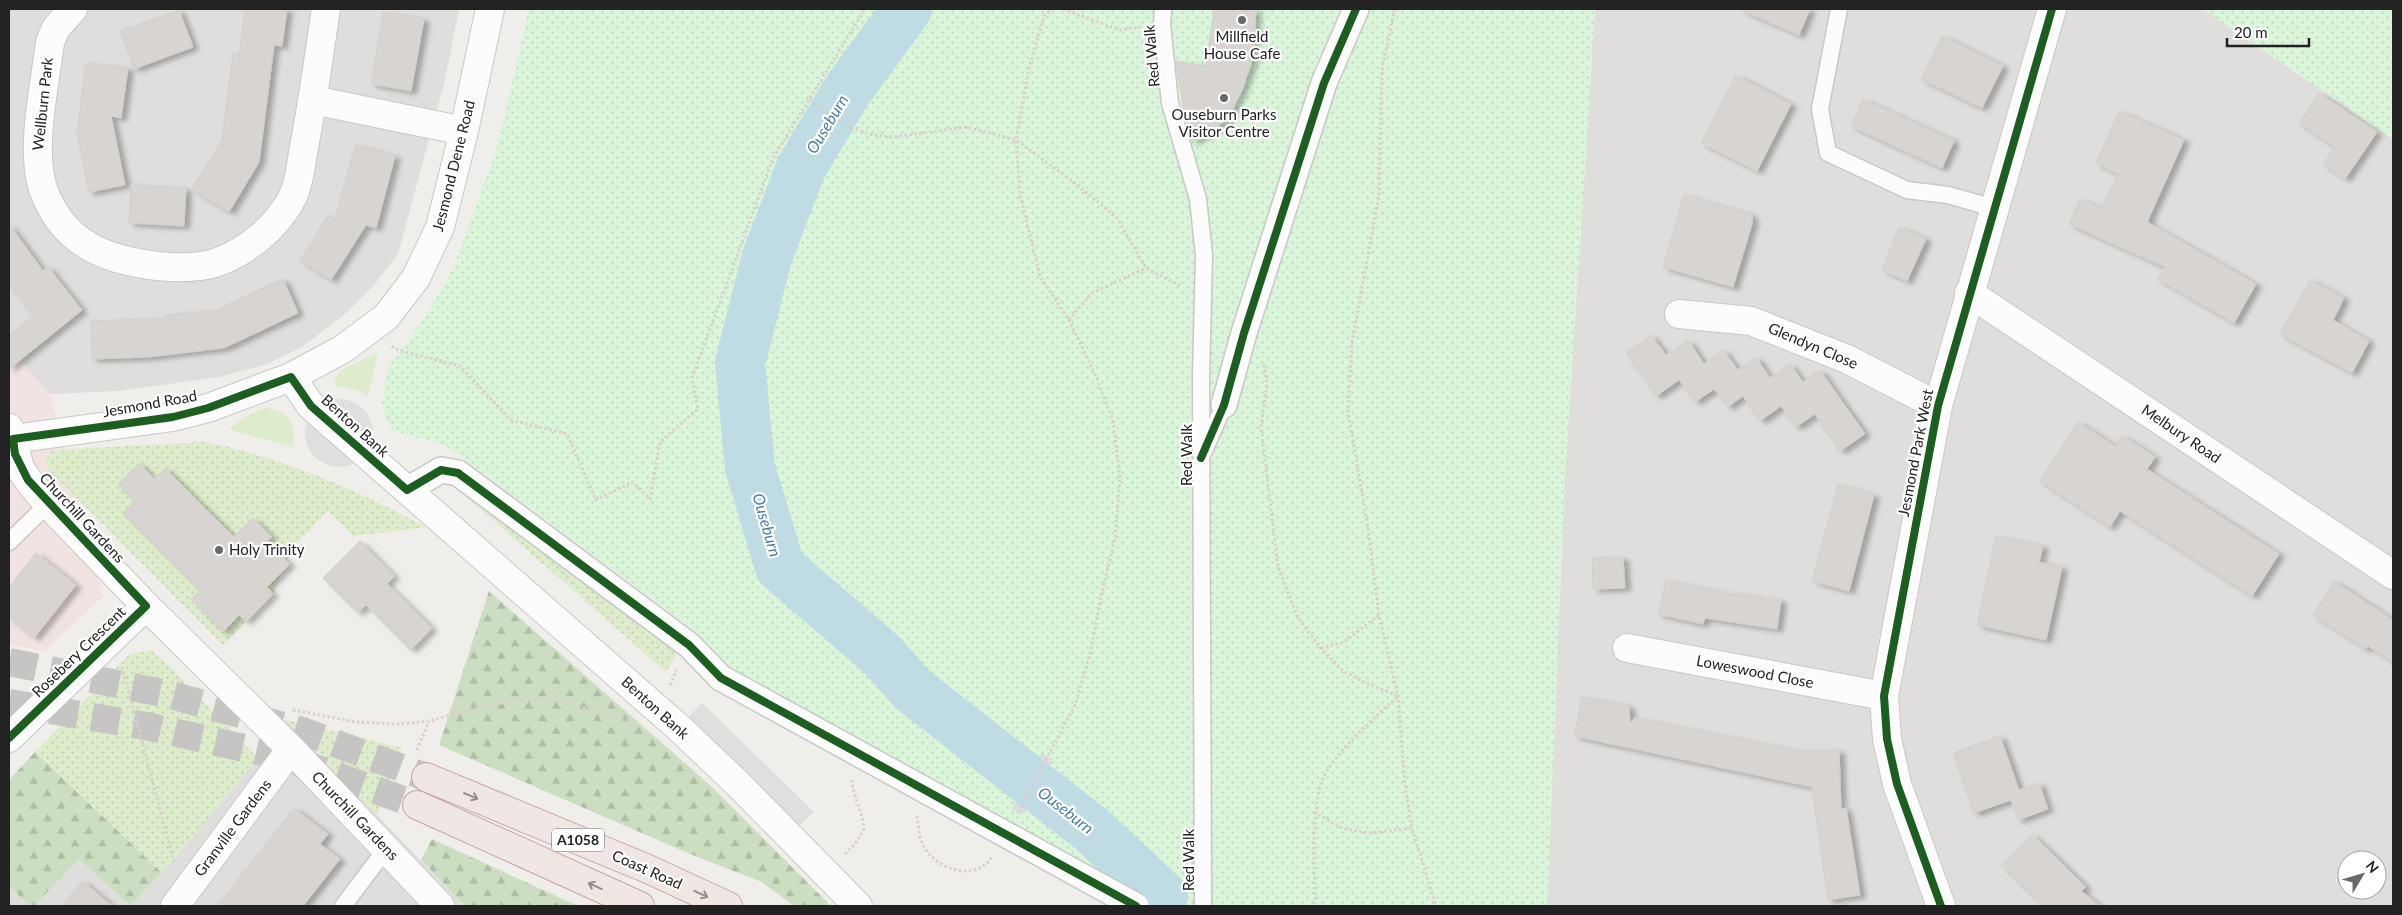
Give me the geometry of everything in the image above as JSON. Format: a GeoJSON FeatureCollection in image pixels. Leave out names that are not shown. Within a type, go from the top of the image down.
{"type":"FeatureCollection","features":[{"type":"Feature","properties":{"kind":"highway","name":"Coast Road"},"geometry":{"type":"LineString","coordinates":[[426,777],[648,870],[728,906]]}},
{"type":"Feature","properties":{"kind":"highway","name":"A1058"},"geometry":{"type":"LineString","coordinates":[[417,806],[640,906]]}},
{"type":"Feature","properties":{"kind":"street","name":"Wellburn Park"},"geometry":{"type":"LineString","coordinates":[[73,9],[56,28],[50,42],[37,152],[38,169],[52,207],[64,224],[81,242],[102,254],[128,262],[168,267],[193,266],[217,262],[234,255],[252,244],[267,231],[291,201],[297,185],[313,100],[326,9]]}},
{"type":"Feature","properties":{"kind":"street","name":"Jesmond Dene Road"},"geometry":{"type":"LineString","coordinates":[[291,377],[343,349],[376,326],[400,301],[416,278],[440,227],[464,131],[490,9]]}},
{"type":"Feature","properties":{"kind":"street"},"geometry":{"type":"LineString","coordinates":[[1224,405],[1244,334],[1324,83],[1356,9]]}},
{"type":"Feature","properties":{"kind":"street","name":"Jesmond Park West"},"geometry":{"type":"LineString","coordinates":[[1941,906],[1897,784],[1887,740],[1884,696],[1938,406],[2052,9]]}},
{"type":"Feature","properties":{"kind":"street"},"geometry":{"type":"LineString","coordinates":[[313,100],[464,131]]}},
{"type":"Feature","properties":{"kind":"street","name":"Melbury Road"},"geometry":{"type":"LineString","coordinates":[[1970,293],[2393,576]]}},
{"type":"Feature","properties":{"kind":"street","name":"Glendyn Close"},"geometry":{"type":"LineString","coordinates":[[1679,314],[1751,321],[1847,359],[1938,406]]}},
{"type":"Feature","properties":{"kind":"street","name":"Jesmond Road"},"geometry":{"type":"LineString","coordinates":[[10,435],[173,417],[208,408],[291,377]]}},
{"type":"Feature","properties":{"kind":"street","name":"Benton Bank"},"geometry":{"type":"LineString","coordinates":[[291,377],[311,406],[678,727],[745,791],[858,906]]}},
{"type":"Feature","properties":{"kind":"street","name":"Churchill Gardens"},"geometry":{"type":"LineString","coordinates":[[10,435],[20,468],[48,504],[146,606],[291,749],[440,906]]}},
{"type":"Feature","properties":{"kind":"street"},"geometry":{"type":"LineString","coordinates":[[407,490],[441,470],[458,473],[688,645],[721,678],[1136,906]]}},
{"type":"Feature","properties":{"kind":"street","name":"Rosebery Crescent"},"geometry":{"type":"LineString","coordinates":[[9,738],[146,606]]}},
{"type":"Feature","properties":{"kind":"street","name":"Loweswood Close"},"geometry":{"type":"LineString","coordinates":[[1627,648],[1884,696]]}},
{"type":"Feature","properties":{"kind":"street","name":"Granville Gardens"},"geometry":{"type":"LineString","coordinates":[[179,901],[291,749]]}},
{"type":"Feature","properties":{"kind":"lane"},"geometry":{"type":"LineString","coordinates":[[1839,9],[1820,109],[1828,153],[1907,190],[1948,195],[1994,208]]}},
{"type":"Feature","properties":{"kind":"lane","name":"Red Walk"},"geometry":{"type":"LineString","coordinates":[[1163,16],[1170,103],[1198,199],[1204,254],[1201,458],[1203,906]]}},
{"type":"Feature","properties":{"kind":"lane"},"geometry":{"type":"LineString","coordinates":[[1201,458],[1224,405]]}},
{"type":"Feature","properties":{"kind":"lane"},"geometry":{"type":"LineString","coordinates":[[9,542],[48,504]]}},
{"type":"Feature","properties":{"kind":"lane"},"geometry":{"type":"LineString","coordinates":[[343,906],[386,849]]}},
{"type":"Feature","properties":{"kind":"path"},"geometry":{"type":"LineString","coordinates":[[389,344],[398,350],[460,366],[511,420],[567,434],[596,500],[632,482],[650,499],[660,442],[698,409],[692,378],[773,158],[865,9]]}},
{"type":"Feature","properties":{"kind":"path"},"geometry":{"type":"LineString","coordinates":[[1013,821],[1076,703],[1091,650],[1100,597],[1115,538],[1120,478],[1113,420],[1096,374],[1068,320],[1040,276],[1020,195],[1016,140],[1029,68],[1044,16],[1053,9]]}},
{"type":"Feature","properties":{"kind":"path"},"geometry":{"type":"LineString","coordinates":[[1063,9],[1120,30],[1163,16]]}},
{"type":"Feature","properties":{"kind":"path"},"geometry":{"type":"LineString","coordinates":[[1395,9],[1382,68],[1379,195],[1352,342],[1348,412],[1368,528],[1379,615],[1398,696],[1405,786],[1412,828],[1436,906]]}},
{"type":"Feature","properties":{"kind":"path"},"geometry":{"type":"LineString","coordinates":[[810,98],[821,108],[851,128],[873,135],[893,137],[966,127],[1016,140],[1076,184],[1117,218],[1146,268],[1203,297]]}},
{"type":"Feature","properties":{"kind":"path"},"geometry":{"type":"LineString","coordinates":[[1068,320],[1092,293],[1146,268]]}},
{"type":"Feature","properties":{"kind":"path"},"geometry":{"type":"LineString","coordinates":[[1244,334],[1261,349],[1267,384],[1261,426],[1278,567],[1298,618],[1321,648],[1343,671],[1398,696]]}},
{"type":"Feature","properties":{"kind":"path"},"geometry":{"type":"LineString","coordinates":[[1321,648],[1344,642],[1379,615]]}},
{"type":"Feature","properties":{"kind":"path"},"geometry":{"type":"LineString","coordinates":[[114,638],[179,901]]}},
{"type":"Feature","properties":{"kind":"path"},"geometry":{"type":"LineString","coordinates":[[1313,906],[1315,900],[1314,812],[1326,772],[1361,731],[1398,696]]}},
{"type":"Feature","properties":{"kind":"path"},"geometry":{"type":"LineString","coordinates":[[290,709],[356,722],[398,724],[429,721],[480,707],[524,699],[563,700],[586,706],[617,719]]}},
{"type":"Feature","properties":{"kind":"path"},"geometry":{"type":"LineString","coordinates":[[826,874],[855,844],[864,829],[858,801],[852,786],[852,778],[858,772]]}},
{"type":"Feature","properties":{"kind":"path"},"geometry":{"type":"LineString","coordinates":[[917,810],[922,844],[932,856],[956,871],[974,871],[988,864],[993,855]]}},
{"type":"Feature","properties":{"kind":"path"},"geometry":{"type":"LineString","coordinates":[[1314,812],[1344,829],[1370,833],[1412,828]]}},
{"type":"Feature","properties":{"kind":"shaded area"},"geometry":{"type":"Polygon","coordinates":[[[9,9],[459,9],[444,84],[398,254],[375,284],[345,314],[302,347],[267,364],[220,377],[118,391],[50,394],[9,348],[9,9]]]}},
{"type":"Feature","properties":{"kind":"shaded area"},"geometry":{"type":"Polygon","coordinates":[[[1595,9],[2203,9],[2393,139],[2393,906],[1547,906],[1565,476],[1595,9]]]}},
{"type":"Feature","properties":{"kind":"shaded area"},"geometry":{"type":"Polygon","coordinates":[[[9,348],[50,394],[103,596],[44,652],[9,644],[9,348]]]}},
{"type":"Feature","properties":{"kind":"shaded area"},"geometry":{"type":"Polygon","coordinates":[[[339,399],[352,402],[363,409],[370,420],[373,433],[370,446],[363,457],[352,464],[339,467],[326,464],[315,457],[308,446],[305,433],[308,420],[315,409],[326,402],[339,399]]]}},
{"type":"Feature","properties":{"kind":"shaded area"},"geometry":{"type":"Polygon","coordinates":[[[702,703],[814,812],[789,835],[678,727],[702,703]]]}},
{"type":"Feature","properties":{"kind":"shaded area"},"geometry":{"type":"Polygon","coordinates":[[[286,720],[465,906],[130,906],[162,873],[258,758],[286,720]]]}},
{"type":"Feature","properties":{"kind":"shaded area"},"geometry":{"type":"Polygon","coordinates":[[[79,858],[129,906],[34,906],[79,858]]]}},
{"type":"Feature","properties":{"kind":"shaded area"},"geometry":{"type":"Polygon","coordinates":[[[9,886],[30,906],[9,906],[9,886]]]}},
{"type":"Feature","properties":{"kind":"green space"},"geometry":{"type":"Polygon","coordinates":[[[529,9],[1595,9],[1565,476],[1547,906],[1162,906],[727,667],[711,656],[688,625],[446,446],[390,430],[382,403],[389,365],[421,323],[453,269],[497,148],[529,9]]]}},
{"type":"Feature","properties":{"kind":"green space"},"geometry":{"type":"Polygon","coordinates":[[[2203,9],[2393,9],[2393,139],[2203,9]]]}},
{"type":"Feature","properties":{"kind":"green space"},"geometry":{"type":"Polygon","coordinates":[[[378,352],[368,397],[353,389],[336,387],[335,377],[341,370],[378,352]]]}},
{"type":"Feature","properties":{"kind":"green space"},"geometry":{"type":"Polygon","coordinates":[[[265,408],[280,412],[290,420],[293,431],[292,447],[230,430],[246,416],[265,408]]]}},
{"type":"Feature","properties":{"kind":"green space"},"geometry":{"type":"Polygon","coordinates":[[[205,442],[262,456],[318,476],[373,500],[426,527],[354,536],[328,511],[292,548],[273,594],[267,587],[280,574],[267,541],[271,536],[253,518],[234,537],[165,468],[154,479],[139,463],[118,484],[135,501],[123,513],[200,590],[191,600],[222,631],[239,615],[246,622],[223,645],[50,471],[45,461],[53,450],[205,442]]]}},
{"type":"Feature","properties":{"kind":"green space"},"geometry":{"type":"Polygon","coordinates":[[[457,487],[681,648],[666,672],[461,492],[457,487]]]}},
{"type":"Feature","properties":{"kind":"green space"},"geometry":{"type":"Polygon","coordinates":[[[489,591],[712,787],[831,906],[794,906],[762,882],[690,854],[439,745],[489,591]]]}},
{"type":"Feature","properties":{"kind":"green space"},"geometry":{"type":"Polygon","coordinates":[[[151,650],[167,664],[258,758],[162,873],[35,752],[130,654],[151,650]]]}},
{"type":"Feature","properties":{"kind":"green space"},"geometry":{"type":"Polygon","coordinates":[[[286,720],[402,748],[377,815],[286,720]]]}},
{"type":"Feature","properties":{"kind":"green space"},"geometry":{"type":"Polygon","coordinates":[[[35,752],[162,873],[130,906],[79,859],[34,906],[30,906],[9,886],[9,780],[35,752]]]}},
{"type":"Feature","properties":{"kind":"green space"},"geometry":{"type":"Polygon","coordinates":[[[432,839],[578,906],[465,906],[421,860],[432,839]]]}},
{"type":"Feature","properties":{"kind":"pier"},"geometry":{"type":"Polygon","coordinates":[[[1041,753],[1053,759],[1024,815],[1012,809],[1041,753]]]}},
{"type":"Feature","properties":{"kind":"building"},"geometry":{"type":"Polygon","coordinates":[[[245,9],[287,9],[282,46],[274,45],[259,162],[229,212],[192,189],[222,140],[233,53],[239,54],[245,9]]]}},
{"type":"Feature","properties":{"kind":"building"},"geometry":{"type":"Polygon","coordinates":[[[1214,9],[1256,9],[1253,58],[1242,90],[1228,118],[1211,132],[1192,142],[1184,113],[1176,61],[1206,66],[1214,9]]]}},
{"type":"Feature","properties":{"kind":"building"},"geometry":{"type":"Polygon","coordinates":[[[1739,9],[1810,9],[1799,35],[1739,9]]]}},
{"type":"Feature","properties":{"kind":"building"},"geometry":{"type":"Polygon","coordinates":[[[179,10],[193,47],[134,69],[120,31],[179,10]]]}},
{"type":"Feature","properties":{"kind":"building"},"geometry":{"type":"Polygon","coordinates":[[[383,12],[424,19],[411,91],[371,84],[383,12]]]}},
{"type":"Feature","properties":{"kind":"building"},"geometry":{"type":"Polygon","coordinates":[[[1942,36],[2003,66],[1982,108],[1921,79],[1942,36]]]}},
{"type":"Feature","properties":{"kind":"building"},"geometry":{"type":"Polygon","coordinates":[[[86,63],[128,68],[121,118],[111,116],[125,185],[89,192],[77,132],[86,63]]]}},
{"type":"Feature","properties":{"kind":"building"},"geometry":{"type":"Polygon","coordinates":[[[1736,75],[1791,104],[1757,171],[1701,143],[1736,75]]]}},
{"type":"Feature","properties":{"kind":"building"},"geometry":{"type":"Polygon","coordinates":[[[2319,93],[2377,132],[2345,179],[2323,164],[2335,147],[2299,123],[2319,93]]]}},
{"type":"Feature","properties":{"kind":"building"},"geometry":{"type":"Polygon","coordinates":[[[1863,99],[1954,141],[1942,168],[1851,126],[1863,99]]]}},
{"type":"Feature","properties":{"kind":"building"},"geometry":{"type":"Polygon","coordinates":[[[2119,111],[2184,140],[2148,220],[2149,223],[2256,284],[2234,323],[2158,279],[2165,267],[2069,224],[2080,199],[2101,208],[2118,174],[2096,163],[2119,111]]]}},
{"type":"Feature","properties":{"kind":"building"},"geometry":{"type":"Polygon","coordinates":[[[355,145],[395,156],[376,228],[366,225],[331,280],[300,260],[328,216],[335,220],[355,145]]]}},
{"type":"Feature","properties":{"kind":"building"},"geometry":{"type":"Polygon","coordinates":[[[131,185],[186,188],[184,226],[129,223],[131,185]]]}},
{"type":"Feature","properties":{"kind":"building"},"geometry":{"type":"Polygon","coordinates":[[[1684,195],[1752,215],[1752,224],[1733,287],[1663,267],[1684,195]]]}},
{"type":"Feature","properties":{"kind":"building"},"geometry":{"type":"Polygon","coordinates":[[[9,224],[43,271],[48,267],[82,310],[9,369],[9,336],[33,315],[9,285],[9,224]]]}},
{"type":"Feature","properties":{"kind":"building"},"geometry":{"type":"Polygon","coordinates":[[[1899,227],[1926,239],[1907,281],[1882,270],[1899,227]]]}},
{"type":"Feature","properties":{"kind":"building"},"geometry":{"type":"Polygon","coordinates":[[[283,279],[298,313],[224,348],[148,357],[92,359],[91,321],[167,318],[167,315],[216,310],[283,279]]]}},
{"type":"Feature","properties":{"kind":"building"},"geometry":{"type":"Polygon","coordinates":[[[2310,280],[2344,298],[2333,320],[2369,341],[2352,373],[2280,334],[2310,280]]]}},
{"type":"Feature","properties":{"kind":"building"},"geometry":{"type":"Polygon","coordinates":[[[1651,335],[1666,355],[1688,340],[1704,364],[1723,350],[1738,370],[1756,357],[1770,378],[1790,364],[1803,382],[1820,370],[1865,434],[1840,451],[1815,414],[1796,427],[1781,406],[1760,421],[1743,396],[1728,407],[1714,389],[1695,402],[1679,380],[1656,396],[1626,353],[1651,335]]]}},
{"type":"Feature","properties":{"kind":"building"},"geometry":{"type":"Polygon","coordinates":[[[2078,422],[2115,446],[2122,435],[2155,457],[2147,469],[2279,554],[2252,596],[2120,511],[2110,527],[2040,481],[2078,422]]]}},
{"type":"Feature","properties":{"kind":"building","name":"Holy Trinity"},"geometry":{"type":"Polygon","coordinates":[[[139,463],[154,479],[165,468],[234,537],[253,518],[272,537],[267,541],[290,564],[267,587],[273,594],[246,622],[239,615],[223,632],[191,599],[200,590],[123,513],[135,501],[118,484],[139,463]]]}},
{"type":"Feature","properties":{"kind":"building"},"geometry":{"type":"Polygon","coordinates":[[[1838,485],[1874,495],[1849,591],[1812,581],[1838,485]]]}},
{"type":"Feature","properties":{"kind":"building"},"geometry":{"type":"Polygon","coordinates":[[[1996,536],[2043,546],[2039,562],[2062,567],[2046,640],[1977,625],[1996,536]]]}},
{"type":"Feature","properties":{"kind":"building"},"geometry":{"type":"Polygon","coordinates":[[[360,541],[394,576],[387,584],[432,628],[411,650],[366,605],[358,613],[323,578],[360,541]]]}},
{"type":"Feature","properties":{"kind":"building"},"geometry":{"type":"Polygon","coordinates":[[[36,553],[76,585],[34,638],[9,618],[9,587],[36,553]]]}},
{"type":"Feature","properties":{"kind":"building"},"geometry":{"type":"Polygon","coordinates":[[[1623,557],[1625,588],[1593,589],[1592,558],[1623,557]]]}},
{"type":"Feature","properties":{"kind":"building"},"geometry":{"type":"Polygon","coordinates":[[[1666,580],[1733,595],[1733,593],[1781,600],[1777,629],[1705,618],[1703,624],[1658,614],[1666,580]]]}},
{"type":"Feature","properties":{"kind":"building"},"geometry":{"type":"Polygon","coordinates":[[[2334,581],[2393,620],[2393,662],[2368,646],[2366,649],[2313,615],[2334,581]]]}},
{"type":"Feature","properties":{"kind":"building"},"geometry":{"type":"Polygon","coordinates":[[[1582,697],[1629,706],[1630,721],[1633,722],[1634,718],[1800,751],[1839,750],[1841,809],[1846,808],[1860,895],[1828,900],[1812,787],[1574,736],[1582,697]]]}},
{"type":"Feature","properties":{"kind":"building"},"geometry":{"type":"Polygon","coordinates":[[[2000,736],[2019,790],[2039,783],[2048,809],[2018,820],[2011,800],[1974,813],[1953,753],[2000,736]]]}},
{"type":"Feature","properties":{"kind":"building"},"geometry":{"type":"Polygon","coordinates":[[[294,808],[328,834],[320,844],[340,859],[303,906],[217,906],[294,808]]]}},
{"type":"Feature","properties":{"kind":"building"},"geometry":{"type":"Polygon","coordinates":[[[2032,834],[2086,887],[2081,891],[2100,906],[2044,906],[2001,865],[2032,834]]]}},
{"type":"Feature","properties":{"kind":"building"},"geometry":{"type":"Polygon","coordinates":[[[83,881],[112,906],[61,906],[83,881]]]}},
{"type":"Feature","properties":{"kind":"waterway","name":"Ouseburn"},"geometry":{"type":"LineString","coordinates":[[907,9],[847,91],[801,168],[767,257],[740,363],[750,468],[780,567],[882,655],[912,689],[1091,829],[1163,896],[1161,906]]}},
{"type":"Feature","properties":{"kind":"tunnel"},"geometry":{"type":"LineString","coordinates":[[9,662],[167,694],[302,731],[426,777]]}},
{"type":"Feature","properties":{"kind":"tunnel"},"geometry":{"type":"LineString","coordinates":[[9,703],[146,726],[284,757],[417,805]]}},
{"type":"Feature","properties":{"kind":"cycle path"},"geometry":{"type":"LineString","coordinates":[[1201,458],[1224,405],[1244,333],[1324,83],[1356,9]]}},
{"type":"Feature","properties":{"kind":"cycle path"},"geometry":{"type":"LineString","coordinates":[[1941,906],[1897,784],[1887,739],[1884,696],[1938,406],[2052,9]]}},
{"type":"Feature","properties":{"kind":"cycle path"},"geometry":{"type":"LineString","coordinates":[[9,738],[146,606],[28,480],[15,454],[13,439],[173,417],[208,408],[291,377],[311,406],[407,490],[441,470],[458,473],[689,645],[721,678],[1136,906]]}},
{"type":"Feature","properties":{"kind":"place","name":"Millfield House Cafe"},"geometry":{"type":"Point","coordinates":[1242,20]}},
{"type":"Feature","properties":{"kind":"place","name":"Ouseburn Parks Visitor Centre"},"geometry":{"type":"Point","coordinates":[1224,98]}},
{"type":"Feature","properties":{"kind":"place","name":"Holy Trinity"},"geometry":{"type":"Point","coordinates":[219,550]}}]}
